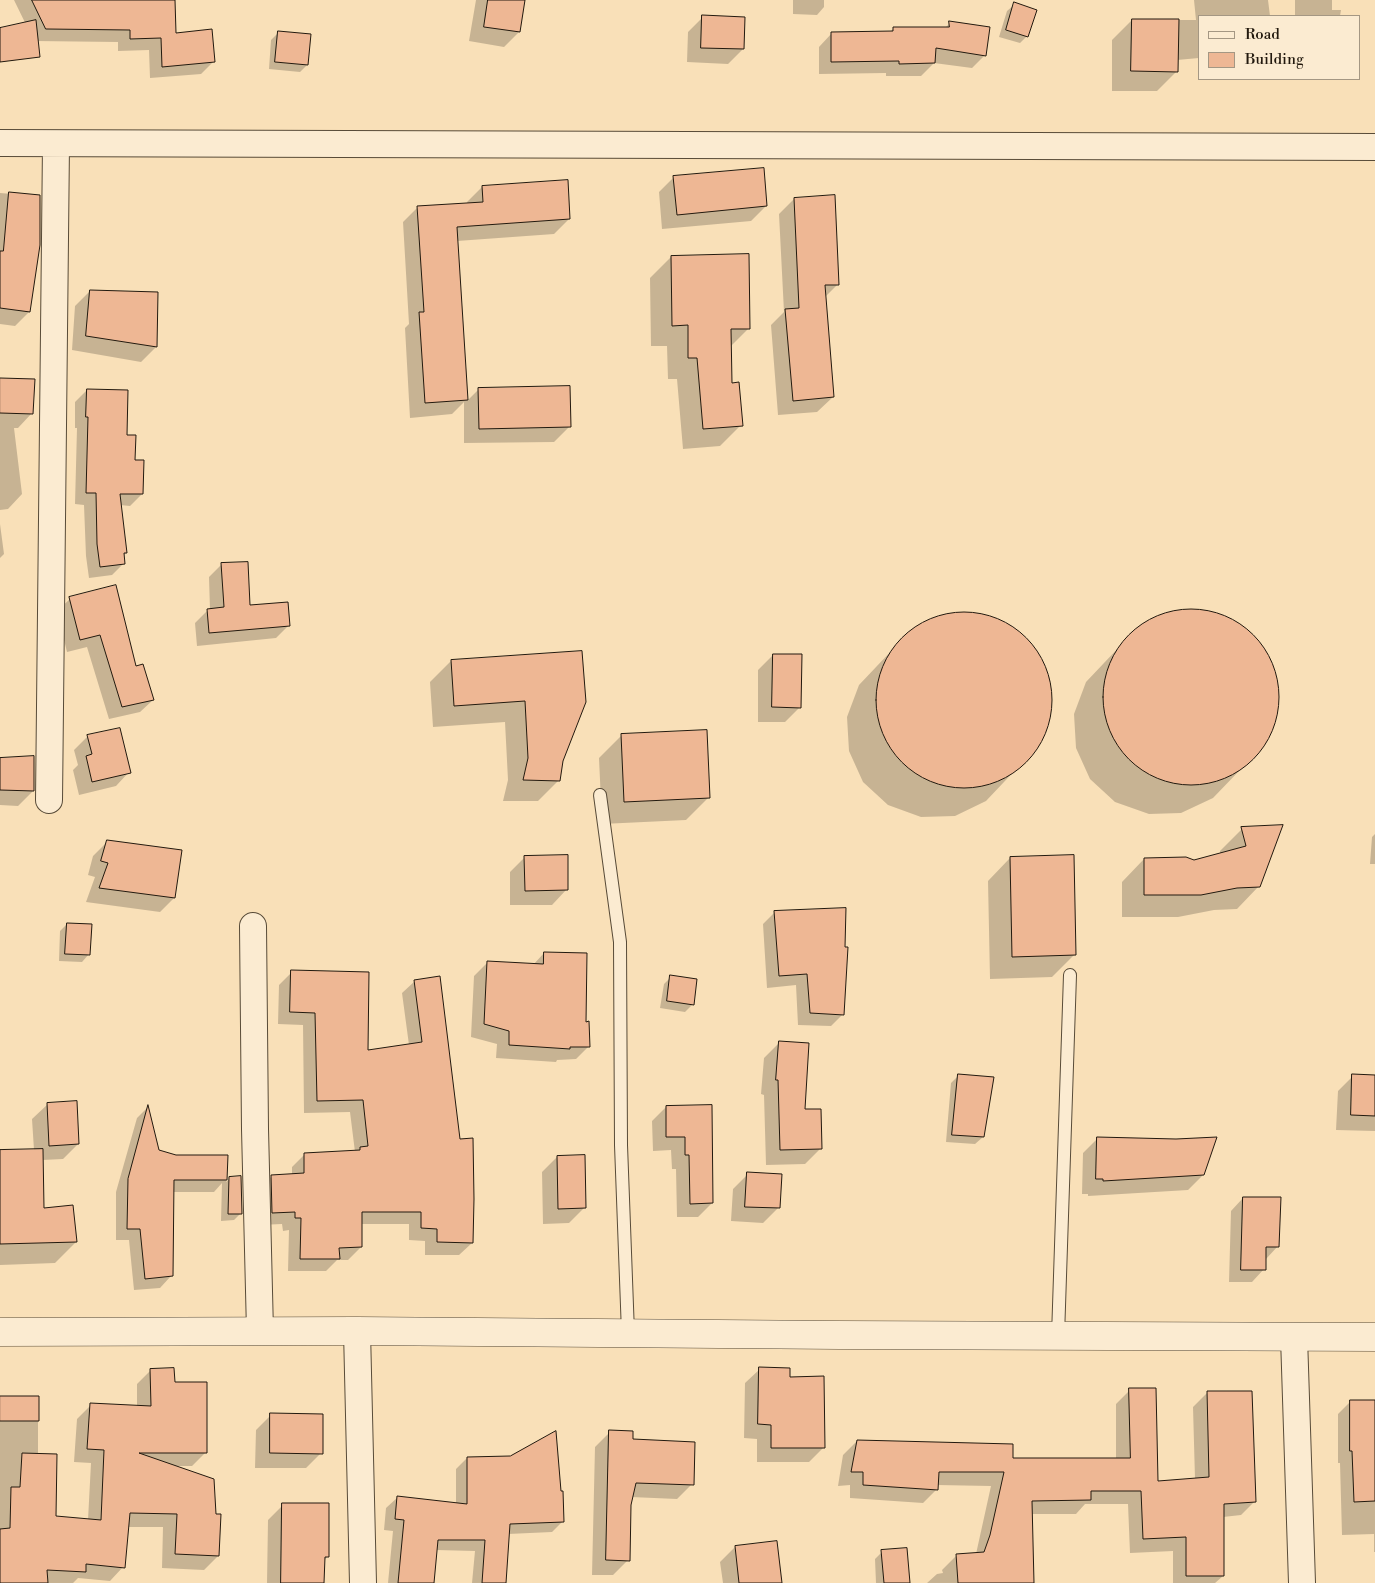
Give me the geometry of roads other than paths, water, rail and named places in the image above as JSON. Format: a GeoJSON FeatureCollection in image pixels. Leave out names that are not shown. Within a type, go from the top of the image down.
{"type":"FeatureCollection","features":[{"type":"Feature","properties":{"kind":"street"},"geometry":{"type":"LineString","coordinates":[[0,143],[1375,146]]}},
{"type":"Feature","properties":{"kind":"street"},"geometry":{"type":"LineString","coordinates":[[49,800],[56,144]]}},
{"type":"Feature","properties":{"kind":"street"},"geometry":{"type":"LineString","coordinates":[[253,926],[255,1129],[260,1331]]}},
{"type":"Feature","properties":{"kind":"street"},"geometry":{"type":"LineString","coordinates":[[357,1331],[364,1583]]}},
{"type":"Feature","properties":{"kind":"street"},"geometry":{"type":"LineString","coordinates":[[0,1332],[357,1331],[1375,1337]]}},
{"type":"Feature","properties":{"kind":"street"},"geometry":{"type":"LineString","coordinates":[[1294,1337],[1302,1583]]}},
{"type":"Feature","properties":{"kind":"lane"},"geometry":{"type":"LineString","coordinates":[[600,795],[620,942],[621,1145],[628,1333]]}},
{"type":"Feature","properties":{"kind":"lane"},"geometry":{"type":"LineString","coordinates":[[1058,1336],[1070,975]]}}]}
